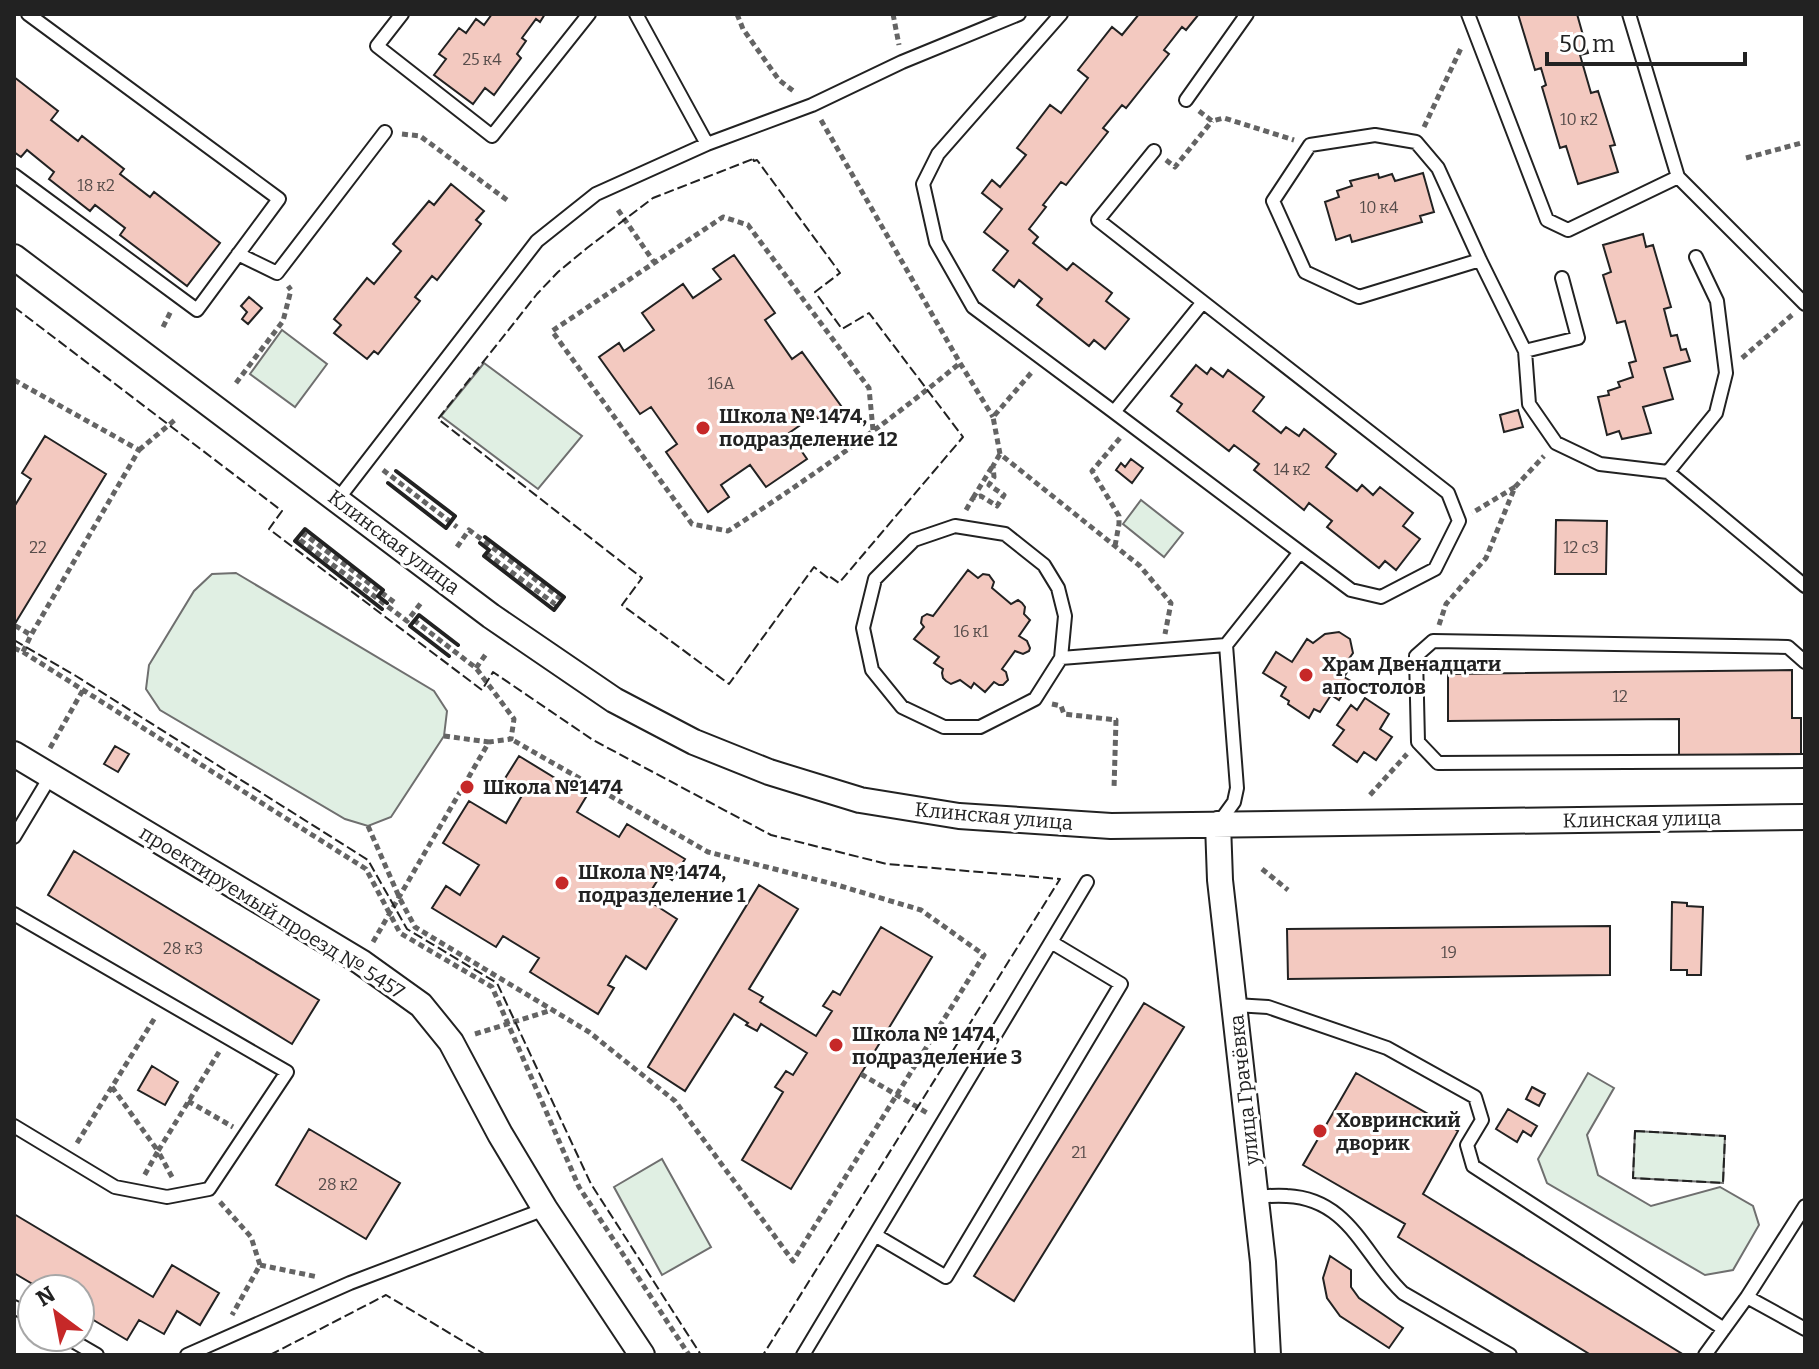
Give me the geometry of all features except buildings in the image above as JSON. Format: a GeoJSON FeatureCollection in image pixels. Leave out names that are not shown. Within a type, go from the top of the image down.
{"type":"FeatureCollection","features":[{"type":"Feature","properties":{"kind":"street","name":"Клинская улица"},"geometry":{"type":"LineString","coordinates":[[14,257],[491,616],[614,700],[694,742],[769,772],[860,800],[959,816],[1111,826],[1805,817]]}},
{"type":"Feature","properties":{"kind":"street","name":"проектируемый проезд № 5457"},"geometry":{"type":"LineString","coordinates":[[14,754],[361,962],[421,1005],[451,1042],[500,1134],[545,1209],[642,1355]]}},
{"type":"Feature","properties":{"kind":"street","name":"улица Грачёвка"},"geometry":{"type":"LineString","coordinates":[[1218,824],[1220,880],[1263,1262],[1268,1355]]}},
{"type":"Feature","properties":{"kind":"lane"},"geometry":{"type":"LineString","coordinates":[[14,175],[197,310],[279,199],[28,14]]}},
{"type":"Feature","properties":{"kind":"lane"},"geometry":{"type":"LineString","coordinates":[[402,14],[377,46],[492,136],[589,14]]}},
{"type":"Feature","properties":{"kind":"lane"},"geometry":{"type":"LineString","coordinates":[[636,14],[707,144]]}},
{"type":"Feature","properties":{"kind":"lane"},"geometry":{"type":"LineString","coordinates":[[338,499],[537,241],[596,194],[707,144],[812,105],[902,62],[1019,14]]}},
{"type":"Feature","properties":{"kind":"lane"},"geometry":{"type":"LineString","coordinates":[[1061,14],[938,154],[923,184],[936,242],[973,307],[1351,590],[1381,597],[1435,569],[1459,521],[1448,493],[1098,220],[1154,151]]}},
{"type":"Feature","properties":{"kind":"lane"},"geometry":{"type":"LineString","coordinates":[[1186,100],[1247,14]]}},
{"type":"Feature","properties":{"kind":"lane"},"geometry":{"type":"LineString","coordinates":[[1629,14],[1678,177],[1805,304]]}},
{"type":"Feature","properties":{"kind":"lane"},"geometry":{"type":"LineString","coordinates":[[1470,19],[1547,220],[1568,230],[1678,177]]}},
{"type":"Feature","properties":{"kind":"lane"},"geometry":{"type":"LineString","coordinates":[[238,254],[277,273],[385,132]]}},
{"type":"Feature","properties":{"kind":"lane"},"geometry":{"type":"LineString","coordinates":[[1480,260],[1359,297],[1305,272],[1273,201],[1310,145],[1375,135],[1416,142],[1438,168],[1525,351],[1529,404],[1556,443],[1600,464],[1668,472],[1805,586]]}},
{"type":"Feature","properties":{"kind":"lane"},"geometry":{"type":"LineString","coordinates":[[1668,472],[1716,413],[1726,373],[1717,301],[1696,257]]}},
{"type":"Feature","properties":{"kind":"lane"},"geometry":{"type":"LineString","coordinates":[[1525,351],[1578,338],[1562,278]]}},
{"type":"Feature","properties":{"kind":"lane"},"geometry":{"type":"LineString","coordinates":[[1114,412],[1203,302]]}},
{"type":"Feature","properties":{"kind":"lane"},"geometry":{"type":"LineString","coordinates":[[955,526],[1005,534],[1044,565],[1058,588],[1065,616],[1061,658],[1035,699],[980,727],[944,727],[902,707],[872,670],[863,628],[875,579],[914,540],[955,526]]}},
{"type":"Feature","properties":{"kind":"lane"},"geometry":{"type":"LineString","coordinates":[[1218,824],[1234,802],[1237,788],[1226,645],[1300,552]]}},
{"type":"Feature","properties":{"kind":"lane"},"geometry":{"type":"LineString","coordinates":[[1805,662],[1788,647],[1433,641],[1416,656],[1418,742],[1438,763],[1805,761]]}},
{"type":"Feature","properties":{"kind":"lane"},"geometry":{"type":"LineString","coordinates":[[1061,658],[1226,645]]}},
{"type":"Feature","properties":{"kind":"lane"},"geometry":{"type":"LineString","coordinates":[[14,837],[45,773]]}},
{"type":"Feature","properties":{"kind":"lane"},"geometry":{"type":"LineString","coordinates":[[803,1355],[1087,882]]}},
{"type":"Feature","properties":{"kind":"lane"},"geometry":{"type":"LineString","coordinates":[[14,914],[287,1072],[209,1189],[167,1197],[115,1187],[14,1126]]}},
{"type":"Feature","properties":{"kind":"lane"},"geometry":{"type":"LineString","coordinates":[[875,1235],[946,1277],[1121,984],[1051,942]]}},
{"type":"Feature","properties":{"kind":"lane"},"geometry":{"type":"LineString","coordinates":[[1235,1005],[1268,1007],[1387,1048],[1475,1097],[1482,1120],[1467,1145],[1473,1166],[1724,1329]]}},
{"type":"Feature","properties":{"kind":"lane"},"geometry":{"type":"LineString","coordinates":[[1256,1197],[1289,1196],[1313,1201],[1332,1210],[1350,1226],[1389,1280],[1403,1293],[1510,1355]]}},
{"type":"Feature","properties":{"kind":"lane"},"geometry":{"type":"LineString","coordinates":[[1705,1355],[1747,1297],[1805,1206]]}},
{"type":"Feature","properties":{"kind":"lane"},"geometry":{"type":"LineString","coordinates":[[187,1355],[350,1283],[545,1209]]}},
{"type":"Feature","properties":{"kind":"lane"},"geometry":{"type":"LineString","coordinates":[[1747,1297],[1805,1329]]}},
{"type":"Feature","properties":{"kind":"path"},"geometry":{"type":"LineString","coordinates":[[737,14],[743,29],[779,80],[812,105],[993,417],[1000,454],[1140,566],[1171,603],[1162,650]]}},
{"type":"Feature","properties":{"kind":"path"},"geometry":{"type":"LineString","coordinates":[[893,14],[902,62]]}},
{"type":"Feature","properties":{"kind":"path"},"geometry":{"type":"LineString","coordinates":[[1432,110],[1470,19]]}},
{"type":"Feature","properties":{"kind":"path"},"geometry":{"type":"LineString","coordinates":[[1186,100],[1212,121]]}},
{"type":"Feature","properties":{"kind":"path"},"geometry":{"type":"LineString","coordinates":[[1154,151],[1175,167],[1212,121],[1224,118],[1310,145]]}},
{"type":"Feature","properties":{"kind":"path"},"geometry":{"type":"LineString","coordinates":[[385,132],[420,136],[507,200]]}},
{"type":"Feature","properties":{"kind":"path"},"geometry":{"type":"LineString","coordinates":[[1746,158],[1805,142]]}},
{"type":"Feature","properties":{"kind":"path"},"geometry":{"type":"LineString","coordinates":[[618,210],[654,262]]}},
{"type":"Feature","properties":{"kind":"path"},"geometry":{"type":"LineString","coordinates":[[873,430],[869,388],[748,225],[723,217],[552,331],[692,524],[728,531],[799,485],[873,430],[960,363]]}},
{"type":"Feature","properties":{"kind":"path"},"geometry":{"type":"LineString","coordinates":[[236,383],[283,321],[291,290],[277,273]]}},
{"type":"Feature","properties":{"kind":"path"},"geometry":{"type":"LineString","coordinates":[[1726,373],[1794,314]]}},
{"type":"Feature","properties":{"kind":"path"},"geometry":{"type":"LineString","coordinates":[[993,417],[1043,359]]}},
{"type":"Feature","properties":{"kind":"path"},"geometry":{"type":"LineString","coordinates":[[14,380],[139,450]]}},
{"type":"Feature","properties":{"kind":"path"},"geometry":{"type":"LineString","coordinates":[[14,648],[23,652],[139,450],[176,419]]}},
{"type":"Feature","properties":{"kind":"path"},"geometry":{"type":"LineString","coordinates":[[1115,546],[1119,516],[1092,471],[1131,425]]}},
{"type":"Feature","properties":{"kind":"path"},"geometry":{"type":"LineString","coordinates":[[1459,521],[1515,487],[1556,443]]}},
{"type":"Feature","properties":{"kind":"path"},"geometry":{"type":"LineString","coordinates":[[955,526],[1000,454]]}},
{"type":"Feature","properties":{"kind":"path"},"geometry":{"type":"LineString","coordinates":[[973,498],[981,496],[997,506],[1004,495],[989,485],[994,477],[993,466]]}},
{"type":"Feature","properties":{"kind":"path"},"geometry":{"type":"LineString","coordinates":[[383,470],[457,527]]}},
{"type":"Feature","properties":{"kind":"path"},"geometry":{"type":"LineString","coordinates":[[1433,641],[1446,604],[1486,558],[1515,487]]}},
{"type":"Feature","properties":{"kind":"path"},"geometry":{"type":"LineString","coordinates":[[457,547],[469,530],[559,597],[555,604],[487,554]]}},
{"type":"Feature","properties":{"kind":"path"},"geometry":{"type":"LineString","coordinates":[[394,602],[304,534],[300,540],[407,621],[421,603]]}},
{"type":"Feature","properties":{"kind":"path"},"geometry":{"type":"LineString","coordinates":[[415,621],[476,668],[514,719],[511,739]]}},
{"type":"Feature","properties":{"kind":"path"},"geometry":{"type":"LineString","coordinates":[[14,625],[31,635]]}},
{"type":"Feature","properties":{"kind":"path"},"geometry":{"type":"LineString","coordinates":[[476,668],[486,654]]}},
{"type":"Feature","properties":{"kind":"path"},"geometry":{"type":"LineString","coordinates":[[45,773],[83,690]]}},
{"type":"Feature","properties":{"kind":"path"},"geometry":{"type":"LineString","coordinates":[[1061,706],[1064,714],[1116,720],[1114,789]]}},
{"type":"Feature","properties":{"kind":"path"},"geometry":{"type":"LineString","coordinates":[[368,826],[415,927],[589,1032],[675,1101],[793,1261],[984,955],[921,910],[708,852],[511,739],[489,742],[444,736]]}},
{"type":"Feature","properties":{"kind":"path"},"geometry":{"type":"LineString","coordinates":[[390,915],[489,742]]}},
{"type":"Feature","properties":{"kind":"path"},"geometry":{"type":"LineString","coordinates":[[1370,795],[1418,742]]}},
{"type":"Feature","properties":{"kind":"path"},"geometry":{"type":"LineString","coordinates":[[1262,869],[1288,890]]}},
{"type":"Feature","properties":{"kind":"path"},"geometry":{"type":"LineString","coordinates":[[68,1158],[166,1002]]}},
{"type":"Feature","properties":{"kind":"path"},"geometry":{"type":"LineString","coordinates":[[451,1042],[552,1010]]}},
{"type":"Feature","properties":{"kind":"path"},"geometry":{"type":"LineString","coordinates":[[136,1191],[227,1037]]}},
{"type":"Feature","properties":{"kind":"path"},"geometry":{"type":"LineString","coordinates":[[861,1074],[942,1123]]}},
{"type":"Feature","properties":{"kind":"path"},"geometry":{"type":"LineString","coordinates":[[112,1087],[158,1151],[181,1194]]}},
{"type":"Feature","properties":{"kind":"path"},"geometry":{"type":"LineString","coordinates":[[188,1101],[245,1134]]}},
{"type":"Feature","properties":{"kind":"path"},"geometry":{"type":"LineString","coordinates":[[209,1189],[251,1237],[260,1265],[216,1342]]}},
{"type":"Feature","properties":{"kind":"path"},"geometry":{"type":"LineString","coordinates":[[260,1265],[350,1283]]}},
{"type":"Feature","properties":{"kind":"green space"},"geometry":{"type":"Polygon","coordinates":[[[282,330],[327,364],[295,407],[250,374],[282,330]]]}},
{"type":"Feature","properties":{"kind":"green space"},"geometry":{"type":"Polygon","coordinates":[[[484,363],[582,436],[538,489],[441,416],[484,363]]]}},
{"type":"Feature","properties":{"kind":"green space"},"geometry":{"type":"Polygon","coordinates":[[[1141,500],[1183,533],[1164,557],[1123,524],[1141,500]]]}},
{"type":"Feature","properties":{"kind":"green space"},"geometry":{"type":"Polygon","coordinates":[[[236,573],[434,691],[447,711],[444,736],[391,817],[368,826],[345,819],[160,710],[146,689],[149,665],[194,591],[212,574],[236,573]]]}},
{"type":"Feature","properties":{"kind":"green space"},"geometry":{"type":"Polygon","coordinates":[[[1588,1073],[1614,1088],[1587,1135],[1598,1175],[1651,1206],[1720,1187],[1753,1206],[1759,1225],[1733,1270],[1705,1275],[1547,1183],[1538,1159],[1588,1073]]]}},
{"type":"Feature","properties":{"kind":"green space"},"geometry":{"type":"Polygon","coordinates":[[[1635,1131],[1725,1136],[1723,1183],[1633,1178],[1635,1131]]]}},
{"type":"Feature","properties":{"kind":"green space"},"geometry":{"type":"Polygon","coordinates":[[[662,1159],[711,1247],[662,1275],[614,1187],[662,1159]]]}},
{"type":"Feature","properties":{"kind":"fence"},"geometry":{"type":"LineString","coordinates":[[753,159],[757,160],[840,273],[815,292],[842,329],[869,313],[963,437],[839,583],[814,567],[729,684],[622,605],[642,578],[438,419],[537,294],[587,248],[653,198],[753,159]]}},
{"type":"Feature","properties":{"kind":"fence"},"geometry":{"type":"LineString","coordinates":[[14,307],[282,511],[269,529],[482,690],[493,672],[593,740],[771,835],[887,864],[1060,879],[763,1355]]}},
{"type":"Feature","properties":{"kind":"fence"},"geometry":{"type":"LineString","coordinates":[[14,640],[368,860],[407,929],[497,983],[591,1184],[701,1355]]}},
{"type":"Feature","properties":{"kind":"fence"},"geometry":{"type":"LineString","coordinates":[[1635,1131],[1725,1136],[1723,1183],[1633,1178],[1635,1131]]}},
{"type":"Feature","properties":{"kind":"fence"},"geometry":{"type":"LineString","coordinates":[[270,1355],[386,1295],[486,1355]]}},
{"type":"Feature","properties":{"kind":"wall"},"geometry":{"type":"LineString","coordinates":[[388,483],[446,528],[455,516],[396,471]]}},
{"type":"Feature","properties":{"kind":"wall"},"geometry":{"type":"LineString","coordinates":[[382,609],[295,541],[305,529],[383,590],[378,596],[387,603]]}},
{"type":"Feature","properties":{"kind":"wall"},"geometry":{"type":"LineString","coordinates":[[480,543],[489,550],[484,556],[554,610],[564,597],[485,537]]}},
{"type":"Feature","properties":{"kind":"wall"},"geometry":{"type":"LineString","coordinates":[[449,656],[410,626],[419,615],[458,645]]}},
{"type":"Feature","properties":{"kind":"place","name":"Школа № 1474, подразделение 12"},"geometry":{"type":"Point","coordinates":[703,428]}},
{"type":"Feature","properties":{"kind":"place","name":"Храм Двенадцати апостолов"},"geometry":{"type":"Point","coordinates":[1306,675]}},
{"type":"Feature","properties":{"kind":"place","name":"Школа №1474"},"geometry":{"type":"Point","coordinates":[467,787]}},
{"type":"Feature","properties":{"kind":"place","name":"Школа № 1474, подразделение 1"},"geometry":{"type":"Point","coordinates":[562,883]}},
{"type":"Feature","properties":{"kind":"place","name":"Школа № 1474, подразделение 3"},"geometry":{"type":"Point","coordinates":[836,1045]}},
{"type":"Feature","properties":{"kind":"place","name":"Ховринский дворик"},"geometry":{"type":"Point","coordinates":[1320,1131]}}]}
